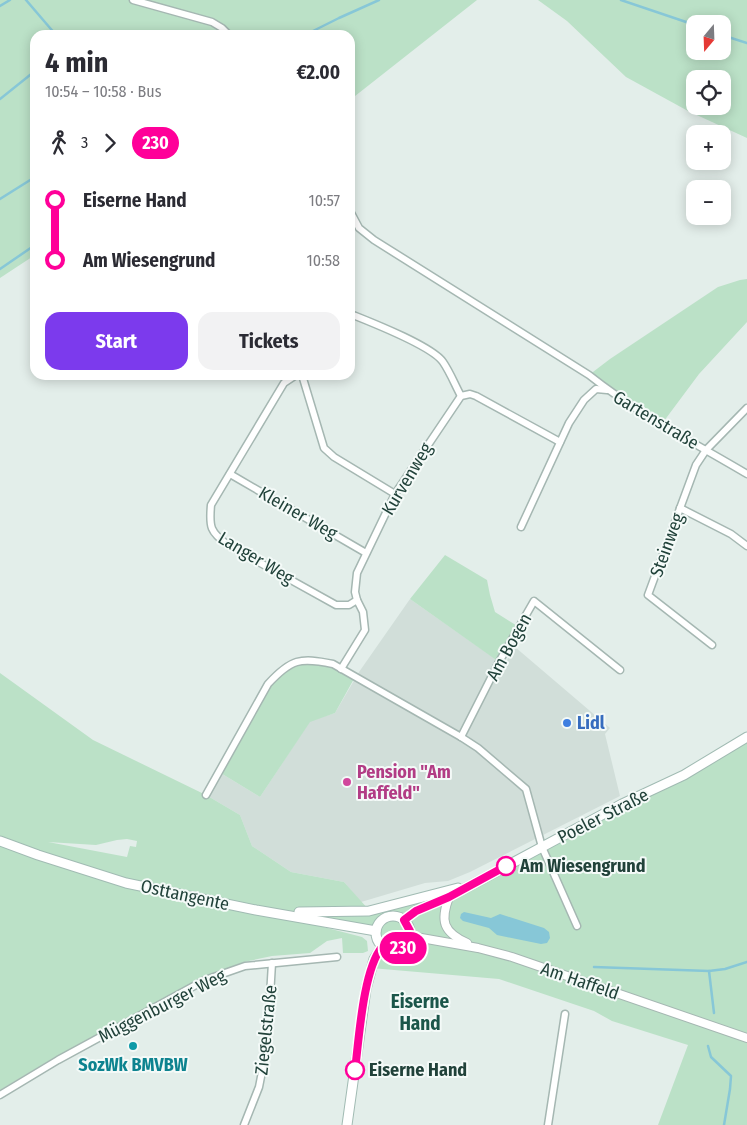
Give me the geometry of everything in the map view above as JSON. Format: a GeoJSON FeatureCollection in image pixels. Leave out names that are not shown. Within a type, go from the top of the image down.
{"type":"FeatureCollection","features":[{"type":"Feature","properties":{"kind":"main road","name":"Poeler Straße"},"geometry":{"type":"LineString","coordinates":[[404,920],[416,911],[449,897],[468,885],[622,804],[684,775],[747,737]]}},
{"type":"Feature","properties":{"kind":"main road","name":"Osttangente"},"geometry":{"type":"LineString","coordinates":[[0,841],[38,856],[126,883],[256,910],[376,931]]}},
{"type":"Feature","properties":{"kind":"main road"},"geometry":{"type":"LineString","coordinates":[[256,910],[316,913],[369,910],[468,885]]}},
{"type":"Feature","properties":{"kind":"main road"},"geometry":{"type":"LineString","coordinates":[[395,916],[404,920],[409,926],[410,936],[408,943],[399,950],[388,950],[382,947],[376,938],[376,931],[380,922],[384,918],[395,916]]}},
{"type":"Feature","properties":{"kind":"main road"},"geometry":{"type":"LineString","coordinates":[[347,1125],[366,989],[374,959],[382,947]]}},
{"type":"Feature","properties":{"kind":"street"},"geometry":{"type":"LineString","coordinates":[[133,0],[212,22],[224,30]]}},
{"type":"Feature","properties":{"kind":"street"},"geometry":{"type":"LineString","coordinates":[[355,220],[359,228],[374,240],[589,374],[608,390]]}},
{"type":"Feature","properties":{"kind":"street"},"geometry":{"type":"LineString","coordinates":[[355,316],[432,351],[442,361],[461,396],[470,394],[476,396],[560,442]]}},
{"type":"Feature","properties":{"kind":"street","name":"Langer Weg"},"geometry":{"type":"LineString","coordinates":[[287,380],[284,382],[211,505],[210,528],[216,536],[228,545],[336,605],[349,604],[357,600]]}},
{"type":"Feature","properties":{"kind":"street"},"geometry":{"type":"LineString","coordinates":[[304,380],[324,448],[334,457],[395,494]]}},
{"type":"Feature","properties":{"kind":"street","name":"Gartenstraße"},"geometry":{"type":"LineString","coordinates":[[520,527],[560,442],[584,400],[596,389],[608,390],[661,426],[747,474]]}},
{"type":"Feature","properties":{"kind":"street","name":"Kurvenweg"},"geometry":{"type":"LineString","coordinates":[[341,669],[365,630],[363,612],[355,592],[357,573],[395,494],[461,396]]}},
{"type":"Feature","properties":{"kind":"street","name":"Steinweg"},"geometry":{"type":"LineString","coordinates":[[712,645],[648,595],[696,465],[706,450],[747,408]]}},
{"type":"Feature","properties":{"kind":"street","name":"Kleiner Weg"},"geometry":{"type":"LineString","coordinates":[[230,474],[366,553]]}},
{"type":"Feature","properties":{"kind":"street"},"geometry":{"type":"LineString","coordinates":[[680,508],[731,534],[747,546]]}},
{"type":"Feature","properties":{"kind":"street","name":"Am Bogen"},"geometry":{"type":"LineString","coordinates":[[461,737],[499,662],[534,601],[620,670]]}},
{"type":"Feature","properties":{"kind":"street"},"geometry":{"type":"LineString","coordinates":[[206,795],[268,684],[282,670],[297,661],[316,660],[334,664],[478,748],[526,789],[542,847],[577,926]]}},
{"type":"Feature","properties":{"kind":"street"},"geometry":{"type":"LineString","coordinates":[[449,897],[443,917],[445,926],[454,937],[478,948]]}},
{"type":"Feature","properties":{"kind":"street","name":"Am Haffeld"},"geometry":{"type":"LineString","coordinates":[[410,936],[478,948],[512,957],[747,1038]]}},
{"type":"Feature","properties":{"kind":"street","name":"Müggenburger Weg"},"geometry":{"type":"LineString","coordinates":[[0,1095],[65,1056],[205,980],[245,966],[337,957]]}},
{"type":"Feature","properties":{"kind":"street","name":"Ziegelstraße"},"geometry":{"type":"LineString","coordinates":[[244,1125],[259,1087],[267,1046],[272,962]]}},
{"type":"Feature","properties":{"kind":"street"},"geometry":{"type":"LineString","coordinates":[[548,1125],[565,1014]]}},
{"type":"Feature","properties":{"kind":"shaded area"},"geometry":{"type":"Polygon","coordinates":[[[410,599],[504,665],[515,647],[610,728],[605,734],[620,796],[470,872],[448,881],[425,883],[361,902],[344,882],[291,872],[252,846],[240,815],[206,795],[219,772],[260,797],[310,721],[335,713],[359,672],[410,599]]]}},
{"type":"Feature","properties":{"kind":"green space"},"geometry":{"type":"Polygon","coordinates":[[[0,0],[477,0],[355,96],[355,30],[30,30],[30,258],[0,278],[0,0]]]}},
{"type":"Feature","properties":{"kind":"green space"},"geometry":{"type":"Polygon","coordinates":[[[538,0],[747,0],[747,138],[731,131],[731,125],[719,125],[697,115],[731,115],[731,70],[686,70],[686,110],[626,77],[567,21],[538,0]]]}},
{"type":"Feature","properties":{"kind":"green space"},"geometry":{"type":"Polygon","coordinates":[[[747,279],[747,322],[699,374],[661,425],[589,375],[718,287],[747,279]]]}},
{"type":"Feature","properties":{"kind":"green space"},"geometry":{"type":"Polygon","coordinates":[[[445,555],[487,580],[495,612],[519,627],[499,662],[410,599],[445,555]]]}},
{"type":"Feature","properties":{"kind":"green space"},"geometry":{"type":"Polygon","coordinates":[[[297,661],[333,664],[355,677],[335,713],[310,722],[260,797],[219,772],[268,684],[297,661]]]}},
{"type":"Feature","properties":{"kind":"green space"},"geometry":{"type":"Polygon","coordinates":[[[0,673],[93,740],[206,795],[240,815],[252,846],[291,872],[344,882],[369,910],[468,885],[747,737],[747,1125],[658,1125],[688,1045],[612,1021],[594,1011],[499,979],[371,968],[378,947],[374,941],[374,931],[308,923],[362,937],[367,941],[368,951],[363,953],[343,953],[342,938],[327,941],[310,953],[272,956],[244,962],[203,977],[57,1056],[0,1090],[0,673]],[[127,839],[96,845],[48,842],[127,857],[130,846],[136,847],[137,841],[127,839]]]}},
{"type":"Feature","properties":{"kind":"water"},"geometry":{"type":"Polygon","coordinates":[[[464,912],[491,918],[500,914],[544,928],[549,932],[550,938],[547,943],[541,944],[497,935],[489,928],[463,921],[460,918],[464,912]]]}},
{"type":"Feature","properties":{"kind":"waterway"},"geometry":{"type":"LineString","coordinates":[[0,6],[10,0]]}},
{"type":"Feature","properties":{"kind":"waterway"},"geometry":{"type":"LineString","coordinates":[[26,0],[52,30]]}},
{"type":"Feature","properties":{"kind":"waterway"},"geometry":{"type":"LineString","coordinates":[[315,30],[379,0]]}},
{"type":"Feature","properties":{"kind":"waterway"},"geometry":{"type":"LineString","coordinates":[[621,0],[686,22]]}},
{"type":"Feature","properties":{"kind":"waterway"},"geometry":{"type":"LineString","coordinates":[[731,38],[747,43]]}},
{"type":"Feature","properties":{"kind":"waterway"},"geometry":{"type":"LineString","coordinates":[[0,99],[30,75]]}},
{"type":"Feature","properties":{"kind":"waterway"},"geometry":{"type":"LineString","coordinates":[[0,199],[30,180]]}},
{"type":"Feature","properties":{"kind":"waterway"},"geometry":{"type":"LineString","coordinates":[[0,269],[30,248]]}},
{"type":"Feature","properties":{"kind":"waterway"},"geometry":{"type":"LineString","coordinates":[[594,967],[709,971],[725,969],[747,962]]}},
{"type":"Feature","properties":{"kind":"waterway"},"geometry":{"type":"LineString","coordinates":[[709,971],[714,1013]]}},
{"type":"Feature","properties":{"kind":"waterway"},"geometry":{"type":"LineString","coordinates":[[708,1046],[711,1057],[731,1076],[724,1125]]}},
{"type":"Feature","properties":{"kind":"bus line","name":"230"},"geometry":{"type":"LineString","coordinates":[[355,1070],[366,989],[371,968],[378,952],[382,947],[393,951],[399,950],[408,943],[410,931],[409,926],[404,920],[410,915],[449,897],[506,866]]}},
{"type":"Feature","properties":{"kind":"place","name":"Lidl"},"geometry":{"type":"Point","coordinates":[567,723]}},
{"type":"Feature","properties":{"kind":"place","name":"Pension \"Am Haffeld\""},"geometry":{"type":"Point","coordinates":[347,782]}},
{"type":"Feature","properties":{"kind":"place","name":"Am Wiesengrund"},"geometry":{"type":"Point","coordinates":[506,866]}},
{"type":"Feature","properties":{"kind":"place","name":"SozWk BMVBW"},"geometry":{"type":"Point","coordinates":[133,1046]}},
{"type":"Feature","properties":{"kind":"place","name":"Eiserne Hand"},"geometry":{"type":"Point","coordinates":[355,1070]}},
{"type":"Feature","properties":{"kind":"district","name":"Eiserne Hand"},"geometry":{"type":"Point","coordinates":[420,1012]}}]}
